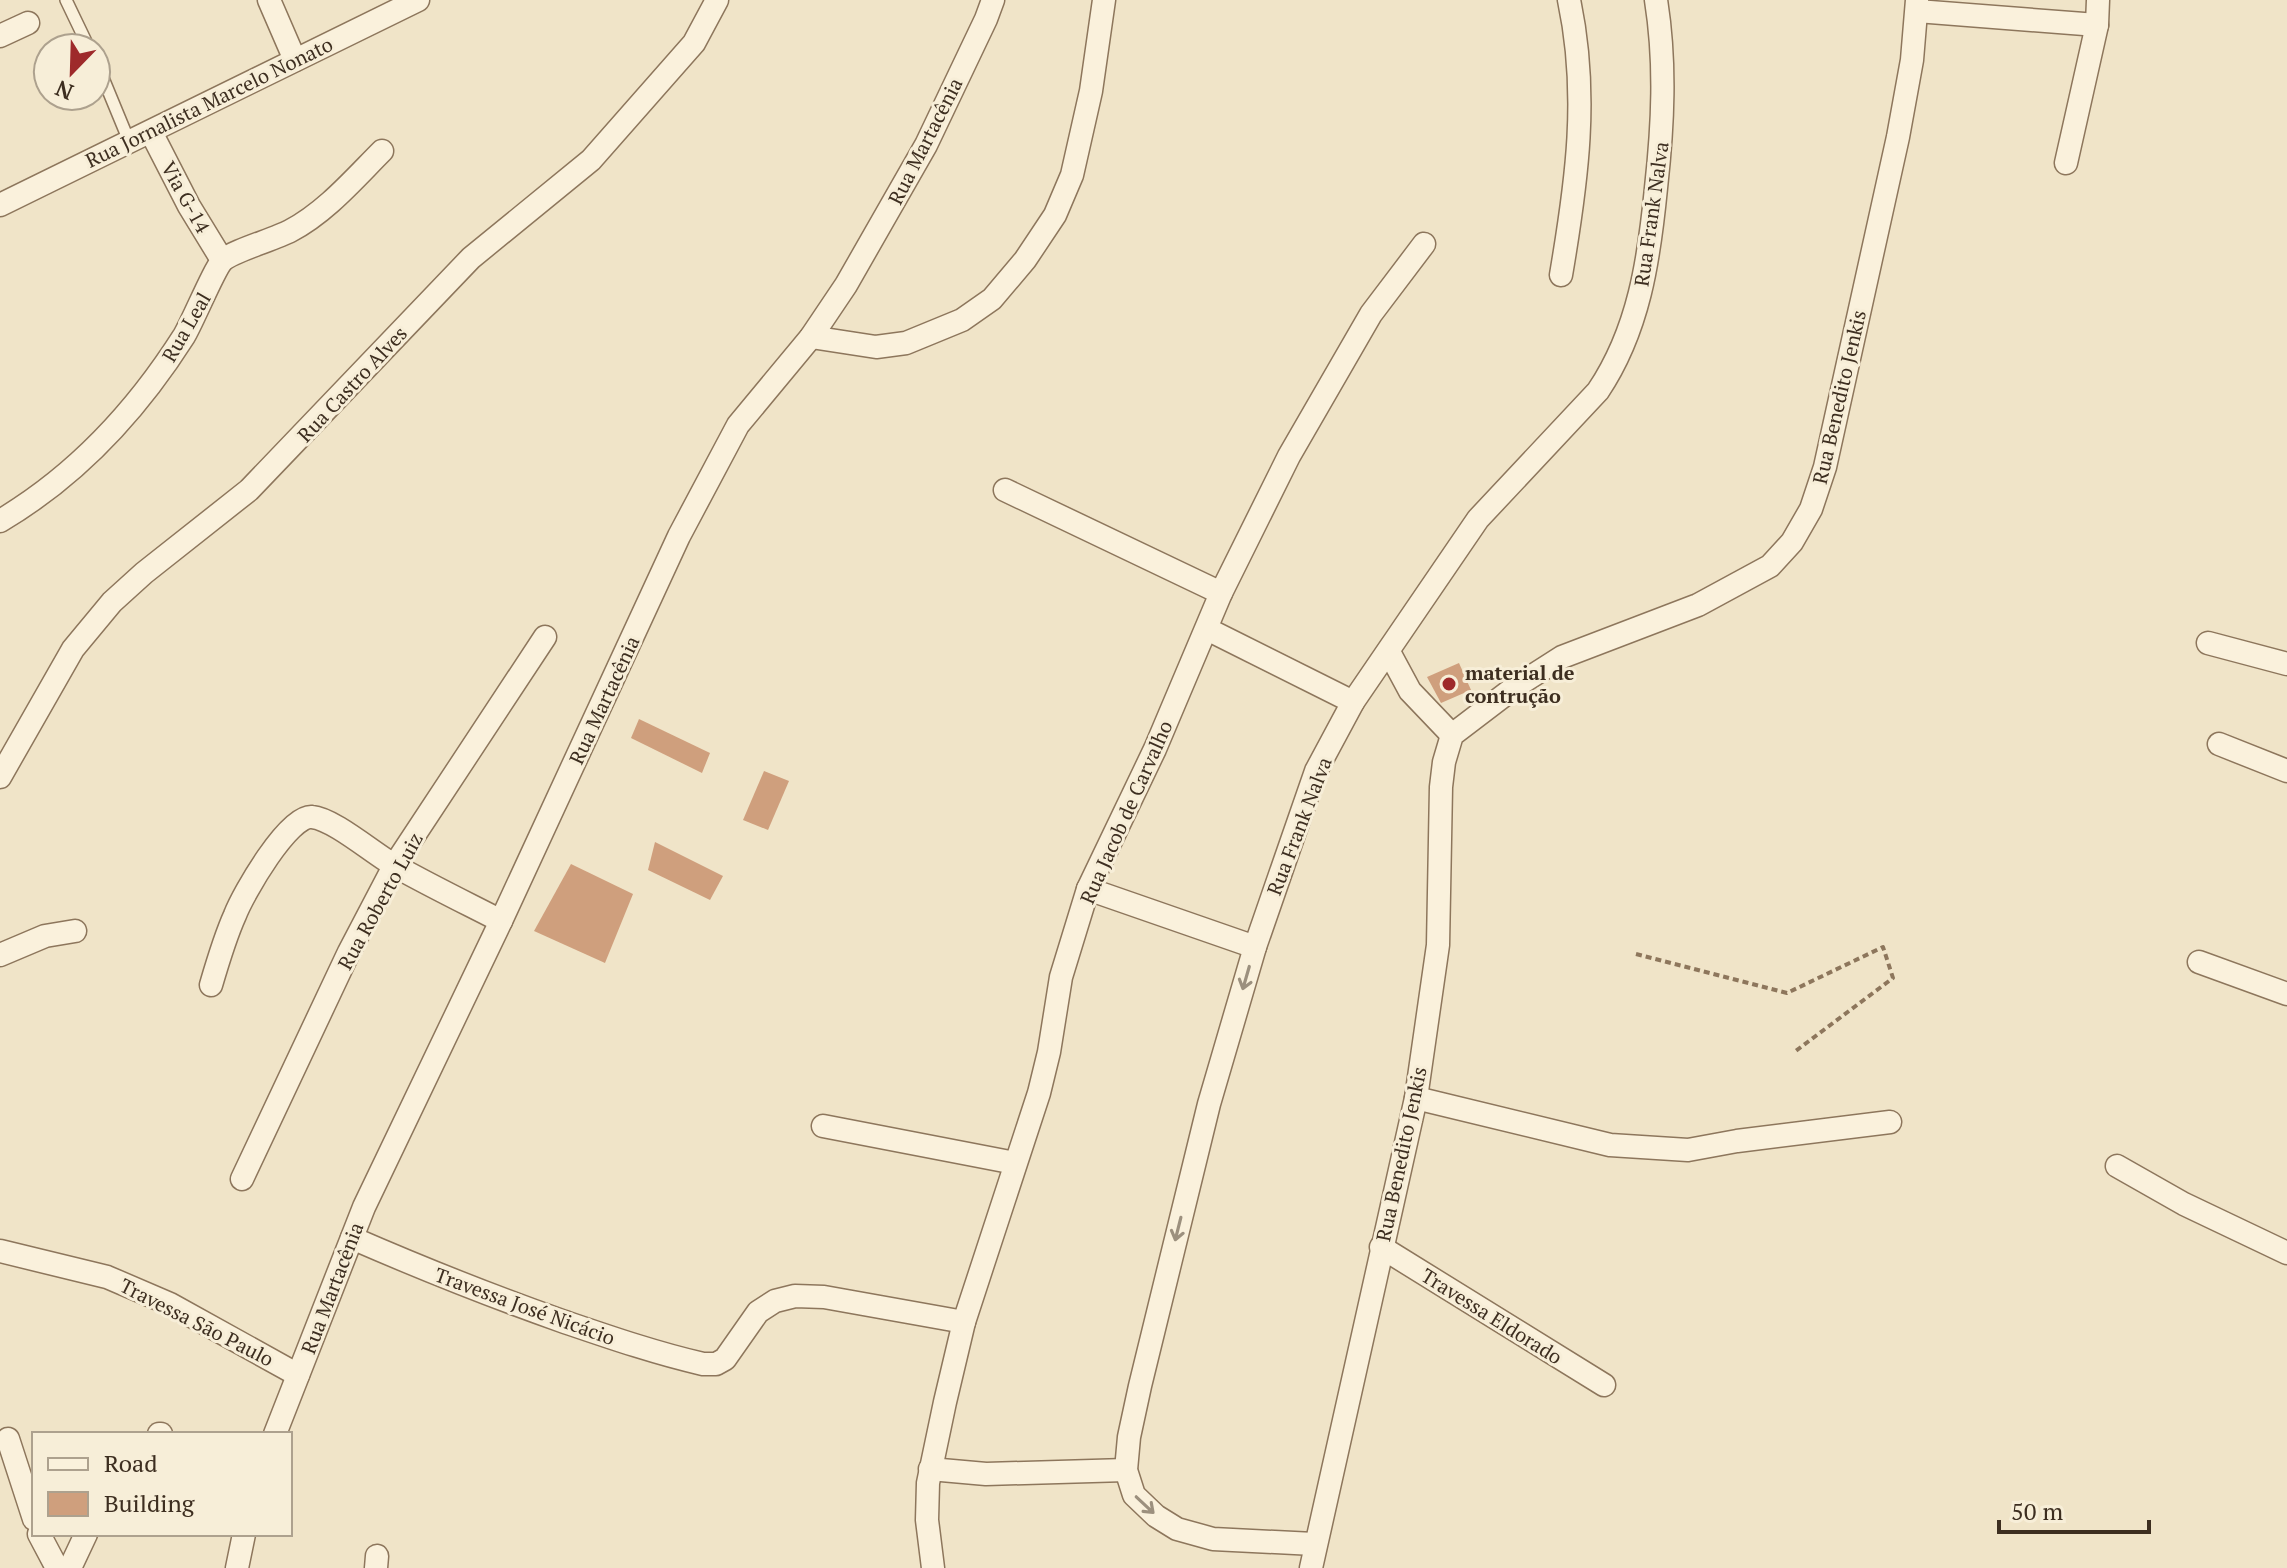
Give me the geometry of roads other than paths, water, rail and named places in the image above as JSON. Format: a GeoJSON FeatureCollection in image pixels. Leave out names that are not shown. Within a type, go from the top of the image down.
{"type":"FeatureCollection","features":[{"type":"Feature","properties":{"kind":"street"},"geometry":{"type":"LineString","coordinates":[[269,0],[295,60]]}},
{"type":"Feature","properties":{"kind":"street","name":"Rua Jornalista Marcelo Nonato"},"geometry":{"type":"LineString","coordinates":[[0,205],[418,0]]}},
{"type":"Feature","properties":{"kind":"street","name":"Rua Castro Alves"},"geometry":{"type":"LineString","coordinates":[[0,777],[73,649],[102,613],[144,573],[249,490],[471,258],[591,160],[694,43],[717,0]]}},
{"type":"Feature","properties":{"kind":"street","name":"Rua Martacênia"},"geometry":{"type":"LineString","coordinates":[[276,1432],[364,1207],[501,921],[679,536],[738,425],[811,337],[846,285],[926,145],[993,0]]}},
{"type":"Feature","properties":{"kind":"street"},"geometry":{"type":"LineString","coordinates":[[811,337],[876,347],[906,343],[962,320],[992,299],[1025,260],[1055,215],[1072,175],[1091,91],[1104,0]]}},
{"type":"Feature","properties":{"kind":"street"},"geometry":{"type":"LineString","coordinates":[[1561,275],[1577,180],[1580,140],[1580,102],[1569,0]]}},
{"type":"Feature","properties":{"kind":"street","name":"Rua Frank Nalva"},"geometry":{"type":"LineString","coordinates":[[1126,1470],[1129,1437],[1140,1386],[1209,1104],[1255,947],[1316,771],[1353,702],[1445,564],[1478,519],[1598,391],[1614,367],[1628,335],[1642,291],[1663,123],[1663,44],[1656,0]]}},
{"type":"Feature","properties":{"kind":"street"},"geometry":{"type":"LineString","coordinates":[[2066,163],[2097,25],[2098,0]]}},
{"type":"Feature","properties":{"kind":"street"},"geometry":{"type":"LineString","coordinates":[[1917,6],[2097,25]]}},
{"type":"Feature","properties":{"kind":"street","name":"Rua Benedito Jenkis"},"geometry":{"type":"LineString","coordinates":[[1311,1568],[1416,1098],[1438,945],[1441,787],[1452,735],[1515,687],[1562,657],[1698,605],[1770,566],[1792,542],[1811,509],[1825,467],[1898,137],[1917,6]]}},
{"type":"Feature","properties":{"kind":"street"},"geometry":{"type":"LineString","coordinates":[[0,36],[28,23]]}},
{"type":"Feature","properties":{"kind":"street","name":"Via G-14"},"geometry":{"type":"LineString","coordinates":[[151,132],[189,206],[222,260]]}},
{"type":"Feature","properties":{"kind":"street"},"geometry":{"type":"LineString","coordinates":[[222,260],[292,230],[329,204],[382,151]]}},
{"type":"Feature","properties":{"kind":"street","name":"Rua Jacob de Carvalho"},"geometry":{"type":"LineString","coordinates":[[933,1568],[927,1520],[930,1469],[964,1322],[1039,1093],[1061,977],[1088,889],[1128,809],[1221,593],[1289,456],[1371,314],[1424,244]]}},
{"type":"Feature","properties":{"kind":"street","name":"Rua Leal"},"geometry":{"type":"LineString","coordinates":[[0,521],[45,492],[87,456],[123,418],[185,334],[222,260]]}},
{"type":"Feature","properties":{"kind":"street"},"geometry":{"type":"LineString","coordinates":[[1005,490],[1221,593]]}},
{"type":"Feature","properties":{"kind":"street"},"geometry":{"type":"LineString","coordinates":[[1207,629],[1353,702]]}},
{"type":"Feature","properties":{"kind":"street","name":"Rua Roberto Luiz"},"geometry":{"type":"LineString","coordinates":[[242,1179],[349,952],[394,866],[545,637]]}},
{"type":"Feature","properties":{"kind":"street"},"geometry":{"type":"LineString","coordinates":[[2208,643],[2287,664]]}},
{"type":"Feature","properties":{"kind":"street"},"geometry":{"type":"LineString","coordinates":[[1389,652],[1410,691],[1452,735]]}},
{"type":"Feature","properties":{"kind":"street"},"geometry":{"type":"LineString","coordinates":[[2219,744],[2287,771]]}},
{"type":"Feature","properties":{"kind":"street"},"geometry":{"type":"LineString","coordinates":[[211,985],[236,911],[279,842],[301,818],[311,816],[326,821],[394,866],[501,921]]}},
{"type":"Feature","properties":{"kind":"street"},"geometry":{"type":"LineString","coordinates":[[1088,889],[1255,947]]}},
{"type":"Feature","properties":{"kind":"street"},"geometry":{"type":"LineString","coordinates":[[0,955],[45,936],[75,931]]}},
{"type":"Feature","properties":{"kind":"street"},"geometry":{"type":"LineString","coordinates":[[2199,962],[2287,994]]}},
{"type":"Feature","properties":{"kind":"street"},"geometry":{"type":"LineString","coordinates":[[1416,1098],[1610,1145],[1642,1149],[1688,1150],[1890,1122]]}},
{"type":"Feature","properties":{"kind":"street"},"geometry":{"type":"LineString","coordinates":[[823,1126],[1015,1163]]}},
{"type":"Feature","properties":{"kind":"street"},"geometry":{"type":"LineString","coordinates":[[2117,1166],[2184,1204],[2287,1253]]}},
{"type":"Feature","properties":{"kind":"street","name":"Travessa José Nicácio"},"geometry":{"type":"LineString","coordinates":[[352,1238],[530,1309],[638,1347],[703,1364],[716,1364],[725,1359],[758,1312],[775,1301],[795,1296],[824,1297],[964,1322]]}},
{"type":"Feature","properties":{"kind":"street","name":"Travessa Eldorado"},"geometry":{"type":"LineString","coordinates":[[1381,1247],[1604,1385]]}},
{"type":"Feature","properties":{"kind":"street","name":"Travessa São Paulo"},"geometry":{"type":"LineString","coordinates":[[0,1251],[107,1277],[170,1304],[298,1375]]}},
{"type":"Feature","properties":{"kind":"street"},"geometry":{"type":"LineString","coordinates":[[8,1439],[32,1513]]}},
{"type":"Feature","properties":{"kind":"street"},"geometry":{"type":"LineString","coordinates":[[930,1469],[986,1474],[1126,1470],[1134,1495],[1156,1516],[1177,1529],[1213,1539],[1314,1544]]}},
{"type":"Feature","properties":{"kind":"street"},"geometry":{"type":"LineString","coordinates":[[40,1536],[57,1568]]}},
{"type":"Feature","properties":{"kind":"street"},"geometry":{"type":"LineString","coordinates":[[70,1568],[85,1536]]}},
{"type":"Feature","properties":{"kind":"street"},"geometry":{"type":"LineString","coordinates":[[237,1568],[244,1536]]}},
{"type":"Feature","properties":{"kind":"lane"},"geometry":{"type":"LineString","coordinates":[[66,0],[81,32]]}},
{"type":"Feature","properties":{"kind":"lane"},"geometry":{"type":"LineString","coordinates":[[112,100],[129,141]]}},
{"type":"Feature","properties":{"kind":"place","name":"material de contrução"},"geometry":{"type":"Point","coordinates":[1449,684]}}]}
